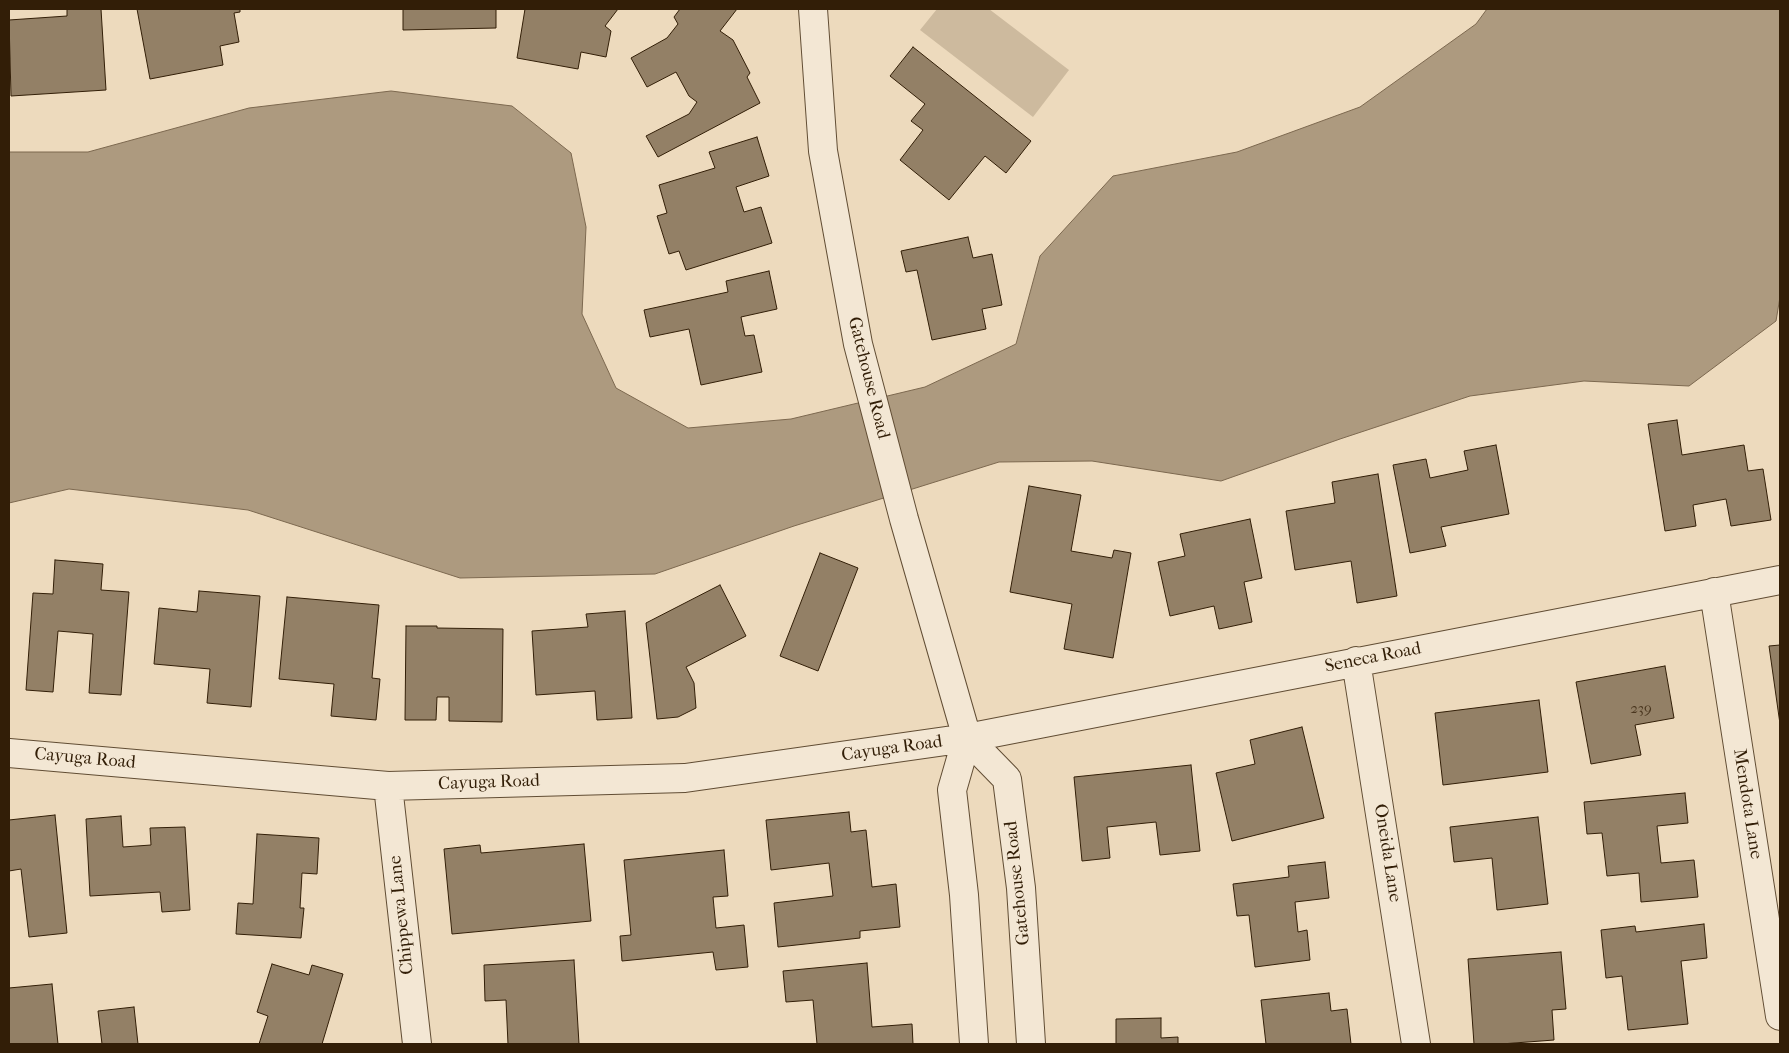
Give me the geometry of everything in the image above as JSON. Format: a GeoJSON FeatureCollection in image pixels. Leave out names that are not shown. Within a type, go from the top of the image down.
{"type":"FeatureCollection","features":[{"type":"Feature","properties":{"kind":"street","name":"Gatehouse Road"},"geometry":{"type":"LineString","coordinates":[[813,9],[823,152],[858,344],[904,519],[967,738],[1007,779],[1021,888],[1032,1044]]}},
{"type":"Feature","properties":{"kind":"street","name":"Seneca Road"},"geometry":{"type":"LineString","coordinates":[[967,738],[1780,580]]}},
{"type":"Feature","properties":{"kind":"street","name":"Mendota Lane"},"geometry":{"type":"LineString","coordinates":[[1714,592],[1780,1016]]}},
{"type":"Feature","properties":{"kind":"street","name":"Oneida Lane"},"geometry":{"type":"LineString","coordinates":[[1356,661],[1416,1044]]}},
{"type":"Feature","properties":{"kind":"street","name":"Cayuga Road"},"geometry":{"type":"LineString","coordinates":[[9,753],[388,786],[685,778],[967,738]]}},
{"type":"Feature","properties":{"kind":"street"},"geometry":{"type":"LineString","coordinates":[[967,738],[952,790],[964,895],[974,1044]]}},
{"type":"Feature","properties":{"kind":"street","name":"Chippewa Lane"},"geometry":{"type":"LineString","coordinates":[[388,786],[416,1044]]}},
{"type":"Feature","properties":{"kind":"shaded area"},"geometry":{"type":"Polygon","coordinates":[[[937,9],[989,9],[1069,70],[1033,117],[920,30],[937,9]]]}},
{"type":"Feature","properties":{"kind":"shaded area"},"geometry":{"type":"Polygon","coordinates":[[[1487,9],[1780,9],[1780,297],[1776,321],[1689,386],[1584,381],[1470,396],[1221,481],[1092,461],[999,462],[794,526],[655,574],[460,578],[248,510],[69,489],[9,503],[9,152],[88,152],[249,108],[391,91],[512,106],[571,153],[586,227],[582,314],[616,388],[688,428],[791,419],[925,387],[1016,344],[1040,256],[1113,176],[1237,152],[1360,107],[1476,24],[1487,9]]]}},
{"type":"Feature","properties":{"kind":"building"},"geometry":{"type":"Polygon","coordinates":[[[67,9],[101,9],[106,90],[11,96],[9,20],[67,16],[67,9]]]}},
{"type":"Feature","properties":{"kind":"building"},"geometry":{"type":"Polygon","coordinates":[[[137,9],[240,9],[240,12],[234,13],[239,42],[220,46],[223,65],[150,79],[137,9]]]}},
{"type":"Feature","properties":{"kind":"building"},"geometry":{"type":"Polygon","coordinates":[[[403,9],[496,9],[496,28],[403,30],[403,9]]]}},
{"type":"Feature","properties":{"kind":"building"},"geometry":{"type":"Polygon","coordinates":[[[525,9],[618,9],[605,26],[611,31],[606,57],[581,52],[578,69],[517,58],[525,9]]]}},
{"type":"Feature","properties":{"kind":"building"},"geometry":{"type":"Polygon","coordinates":[[[680,9],[737,9],[720,31],[733,40],[750,73],[747,77],[760,103],[658,157],[646,136],[689,114],[697,102],[689,96],[676,72],[647,87],[631,58],[667,38],[678,24],[674,17],[680,9]]]}},
{"type":"Feature","properties":{"kind":"building"},"geometry":{"type":"Polygon","coordinates":[[[913,47],[1031,141],[1006,173],[985,156],[949,200],[900,160],[923,130],[911,121],[925,104],[890,76],[913,47]]]}},
{"type":"Feature","properties":{"kind":"building"},"geometry":{"type":"Polygon","coordinates":[[[757,137],[769,176],[736,187],[744,212],[761,207],[772,243],[686,270],[679,251],[669,254],[657,216],[667,213],[659,185],[715,168],[709,152],[757,137]]]}},
{"type":"Feature","properties":{"kind":"building"},"geometry":{"type":"Polygon","coordinates":[[[968,237],[973,258],[992,254],[1002,305],[982,309],[986,329],[932,340],[917,270],[906,272],[901,251],[968,237]]]}},
{"type":"Feature","properties":{"kind":"building"},"geometry":{"type":"Polygon","coordinates":[[[769,271],[777,309],[741,317],[745,336],[754,335],[762,372],[701,385],[689,329],[650,337],[644,310],[728,292],[726,281],[769,271]]]}},
{"type":"Feature","properties":{"kind":"building"},"geometry":{"type":"Polygon","coordinates":[[[1677,420],[1682,455],[1744,445],[1748,471],[1763,469],[1771,520],[1731,526],[1726,499],[1693,505],[1696,526],[1665,531],[1648,424],[1677,420]]]}},
{"type":"Feature","properties":{"kind":"building"},"geometry":{"type":"Polygon","coordinates":[[[1496,445],[1509,514],[1441,527],[1446,546],[1410,553],[1393,465],[1426,459],[1430,478],[1468,470],[1464,451],[1496,445]]]}},
{"type":"Feature","properties":{"kind":"building"},"geometry":{"type":"Polygon","coordinates":[[[1378,474],[1397,596],[1357,603],[1351,561],[1295,570],[1286,511],[1335,503],[1332,482],[1378,474]]]}},
{"type":"Feature","properties":{"kind":"building"},"geometry":{"type":"Polygon","coordinates":[[[1029,486],[1081,495],[1071,551],[1112,558],[1114,550],[1131,553],[1113,658],[1064,649],[1072,604],[1010,592],[1029,486]]]}},
{"type":"Feature","properties":{"kind":"building"},"geometry":{"type":"Polygon","coordinates":[[[1250,519],[1262,578],[1244,582],[1252,622],[1219,629],[1214,606],[1170,616],[1158,562],[1185,556],[1180,534],[1250,519]]]}},
{"type":"Feature","properties":{"kind":"building"},"geometry":{"type":"Polygon","coordinates":[[[820,553],[858,568],[818,671],[780,656],[820,553]]]}},
{"type":"Feature","properties":{"kind":"building"},"geometry":{"type":"Polygon","coordinates":[[[55,560],[103,564],[101,590],[129,592],[121,695],[89,693],[93,634],[58,631],[53,692],[26,690],[33,593],[53,594],[55,560]]]}},
{"type":"Feature","properties":{"kind":"building"},"geometry":{"type":"Polygon","coordinates":[[[720,585],[746,636],[686,667],[694,683],[696,708],[678,717],[657,719],[646,623],[720,585]]]}},
{"type":"Feature","properties":{"kind":"building"},"geometry":{"type":"Polygon","coordinates":[[[199,591],[260,596],[251,707],[207,703],[210,669],[154,664],[159,608],[197,612],[199,591]]]}},
{"type":"Feature","properties":{"kind":"building"},"geometry":{"type":"Polygon","coordinates":[[[287,597],[379,605],[372,678],[380,679],[376,720],[331,716],[334,684],[279,679],[287,597]]]}},
{"type":"Feature","properties":{"kind":"building"},"geometry":{"type":"Polygon","coordinates":[[[625,611],[632,718],[597,720],[595,691],[536,695],[532,631],[588,627],[586,614],[625,611]]]}},
{"type":"Feature","properties":{"kind":"building"},"geometry":{"type":"Polygon","coordinates":[[[406,626],[503,629],[502,722],[449,721],[449,697],[437,697],[436,720],[405,720],[406,626]]]}},
{"type":"Feature","properties":{"kind":"building"},"geometry":{"type":"Polygon","coordinates":[[[1780,645],[1780,724],[1769,646],[1780,645]]]}},
{"type":"Feature","properties":{"kind":"building"},"geometry":{"type":"Polygon","coordinates":[[[1665,666],[1674,718],[1635,725],[1641,755],[1591,764],[1576,682],[1665,666]]]}},
{"type":"Feature","properties":{"kind":"building"},"geometry":{"type":"Polygon","coordinates":[[[1539,700],[1548,772],[1443,785],[1435,713],[1539,700]]]}},
{"type":"Feature","properties":{"kind":"building"},"geometry":{"type":"Polygon","coordinates":[[[1302,727],[1324,818],[1232,841],[1216,773],[1255,764],[1250,740],[1302,727]]]}},
{"type":"Feature","properties":{"kind":"building"},"geometry":{"type":"Polygon","coordinates":[[[1191,765],[1200,851],[1160,855],[1156,822],[1107,827],[1110,858],[1082,861],[1074,777],[1191,765]]]}},
{"type":"Feature","properties":{"kind":"building"},"geometry":{"type":"Polygon","coordinates":[[[1685,793],[1688,823],[1657,826],[1661,863],[1694,860],[1698,897],[1641,902],[1639,873],[1607,876],[1602,833],[1587,834],[1584,802],[1685,793]]]}},
{"type":"Feature","properties":{"kind":"building"},"geometry":{"type":"Polygon","coordinates":[[[849,812],[851,832],[866,830],[872,887],[896,884],[900,927],[860,931],[860,938],[778,947],[774,903],[833,896],[829,863],[771,870],[766,820],[849,812]]]}},
{"type":"Feature","properties":{"kind":"building"},"geometry":{"type":"Polygon","coordinates":[[[55,815],[67,933],[29,937],[21,869],[9,871],[9,820],[55,815]]]}},
{"type":"Feature","properties":{"kind":"building"},"geometry":{"type":"Polygon","coordinates":[[[121,816],[123,847],[151,845],[150,828],[185,827],[190,910],[162,912],[160,892],[90,896],[86,819],[121,816]]]}},
{"type":"Feature","properties":{"kind":"building"},"geometry":{"type":"Polygon","coordinates":[[[1538,817],[1548,904],[1497,910],[1492,858],[1454,862],[1450,827],[1538,817]]]}},
{"type":"Feature","properties":{"kind":"building"},"geometry":{"type":"Polygon","coordinates":[[[257,834],[319,838],[317,874],[302,873],[300,908],[304,908],[301,938],[236,934],[238,903],[253,904],[257,834]]]}},
{"type":"Feature","properties":{"kind":"building"},"geometry":{"type":"Polygon","coordinates":[[[584,844],[591,921],[452,934],[444,849],[480,845],[481,853],[584,844]]]}},
{"type":"Feature","properties":{"kind":"building"},"geometry":{"type":"Polygon","coordinates":[[[724,850],[728,896],[713,897],[716,928],[744,925],[748,967],[716,970],[713,952],[622,961],[620,936],[631,935],[624,860],[724,850]]]}},
{"type":"Feature","properties":{"kind":"building"},"geometry":{"type":"Polygon","coordinates":[[[1325,862],[1329,898],[1295,902],[1298,932],[1307,930],[1310,960],[1255,967],[1249,915],[1237,916],[1233,884],[1289,877],[1288,866],[1325,862]]]}},
{"type":"Feature","properties":{"kind":"building"},"geometry":{"type":"Polygon","coordinates":[[[1704,924],[1707,958],[1681,961],[1688,1024],[1628,1030],[1622,976],[1606,978],[1601,930],[1635,926],[1636,932],[1704,924]]]}},
{"type":"Feature","properties":{"kind":"building"},"geometry":{"type":"Polygon","coordinates":[[[1561,952],[1566,1009],[1552,1010],[1554,1040],[1474,1044],[1468,959],[1561,952]]]}},
{"type":"Feature","properties":{"kind":"building"},"geometry":{"type":"Polygon","coordinates":[[[574,960],[579,1044],[508,1044],[506,1000],[485,1001],[484,965],[574,960]]]}},
{"type":"Feature","properties":{"kind":"building"},"geometry":{"type":"Polygon","coordinates":[[[867,963],[872,1027],[912,1024],[913,1044],[817,1044],[813,1000],[786,1002],[783,971],[867,963]]]}},
{"type":"Feature","properties":{"kind":"building"},"geometry":{"type":"Polygon","coordinates":[[[272,964],[309,975],[312,965],[343,974],[322,1044],[259,1044],[268,1016],[257,1012],[272,964]]]}},
{"type":"Feature","properties":{"kind":"building"},"geometry":{"type":"Polygon","coordinates":[[[52,984],[58,1044],[9,1044],[9,988],[52,984]]]}},
{"type":"Feature","properties":{"kind":"building"},"geometry":{"type":"Polygon","coordinates":[[[1329,993],[1331,1011],[1347,1009],[1351,1044],[1266,1044],[1261,1000],[1329,993]]]}},
{"type":"Feature","properties":{"kind":"building"},"geometry":{"type":"Polygon","coordinates":[[[134,1007],[138,1044],[102,1044],[98,1011],[134,1007]]]}},
{"type":"Feature","properties":{"kind":"building"},"geometry":{"type":"Polygon","coordinates":[[[1161,1018],[1161,1038],[1178,1037],[1178,1044],[1116,1044],[1116,1019],[1161,1018]]]}}]}
